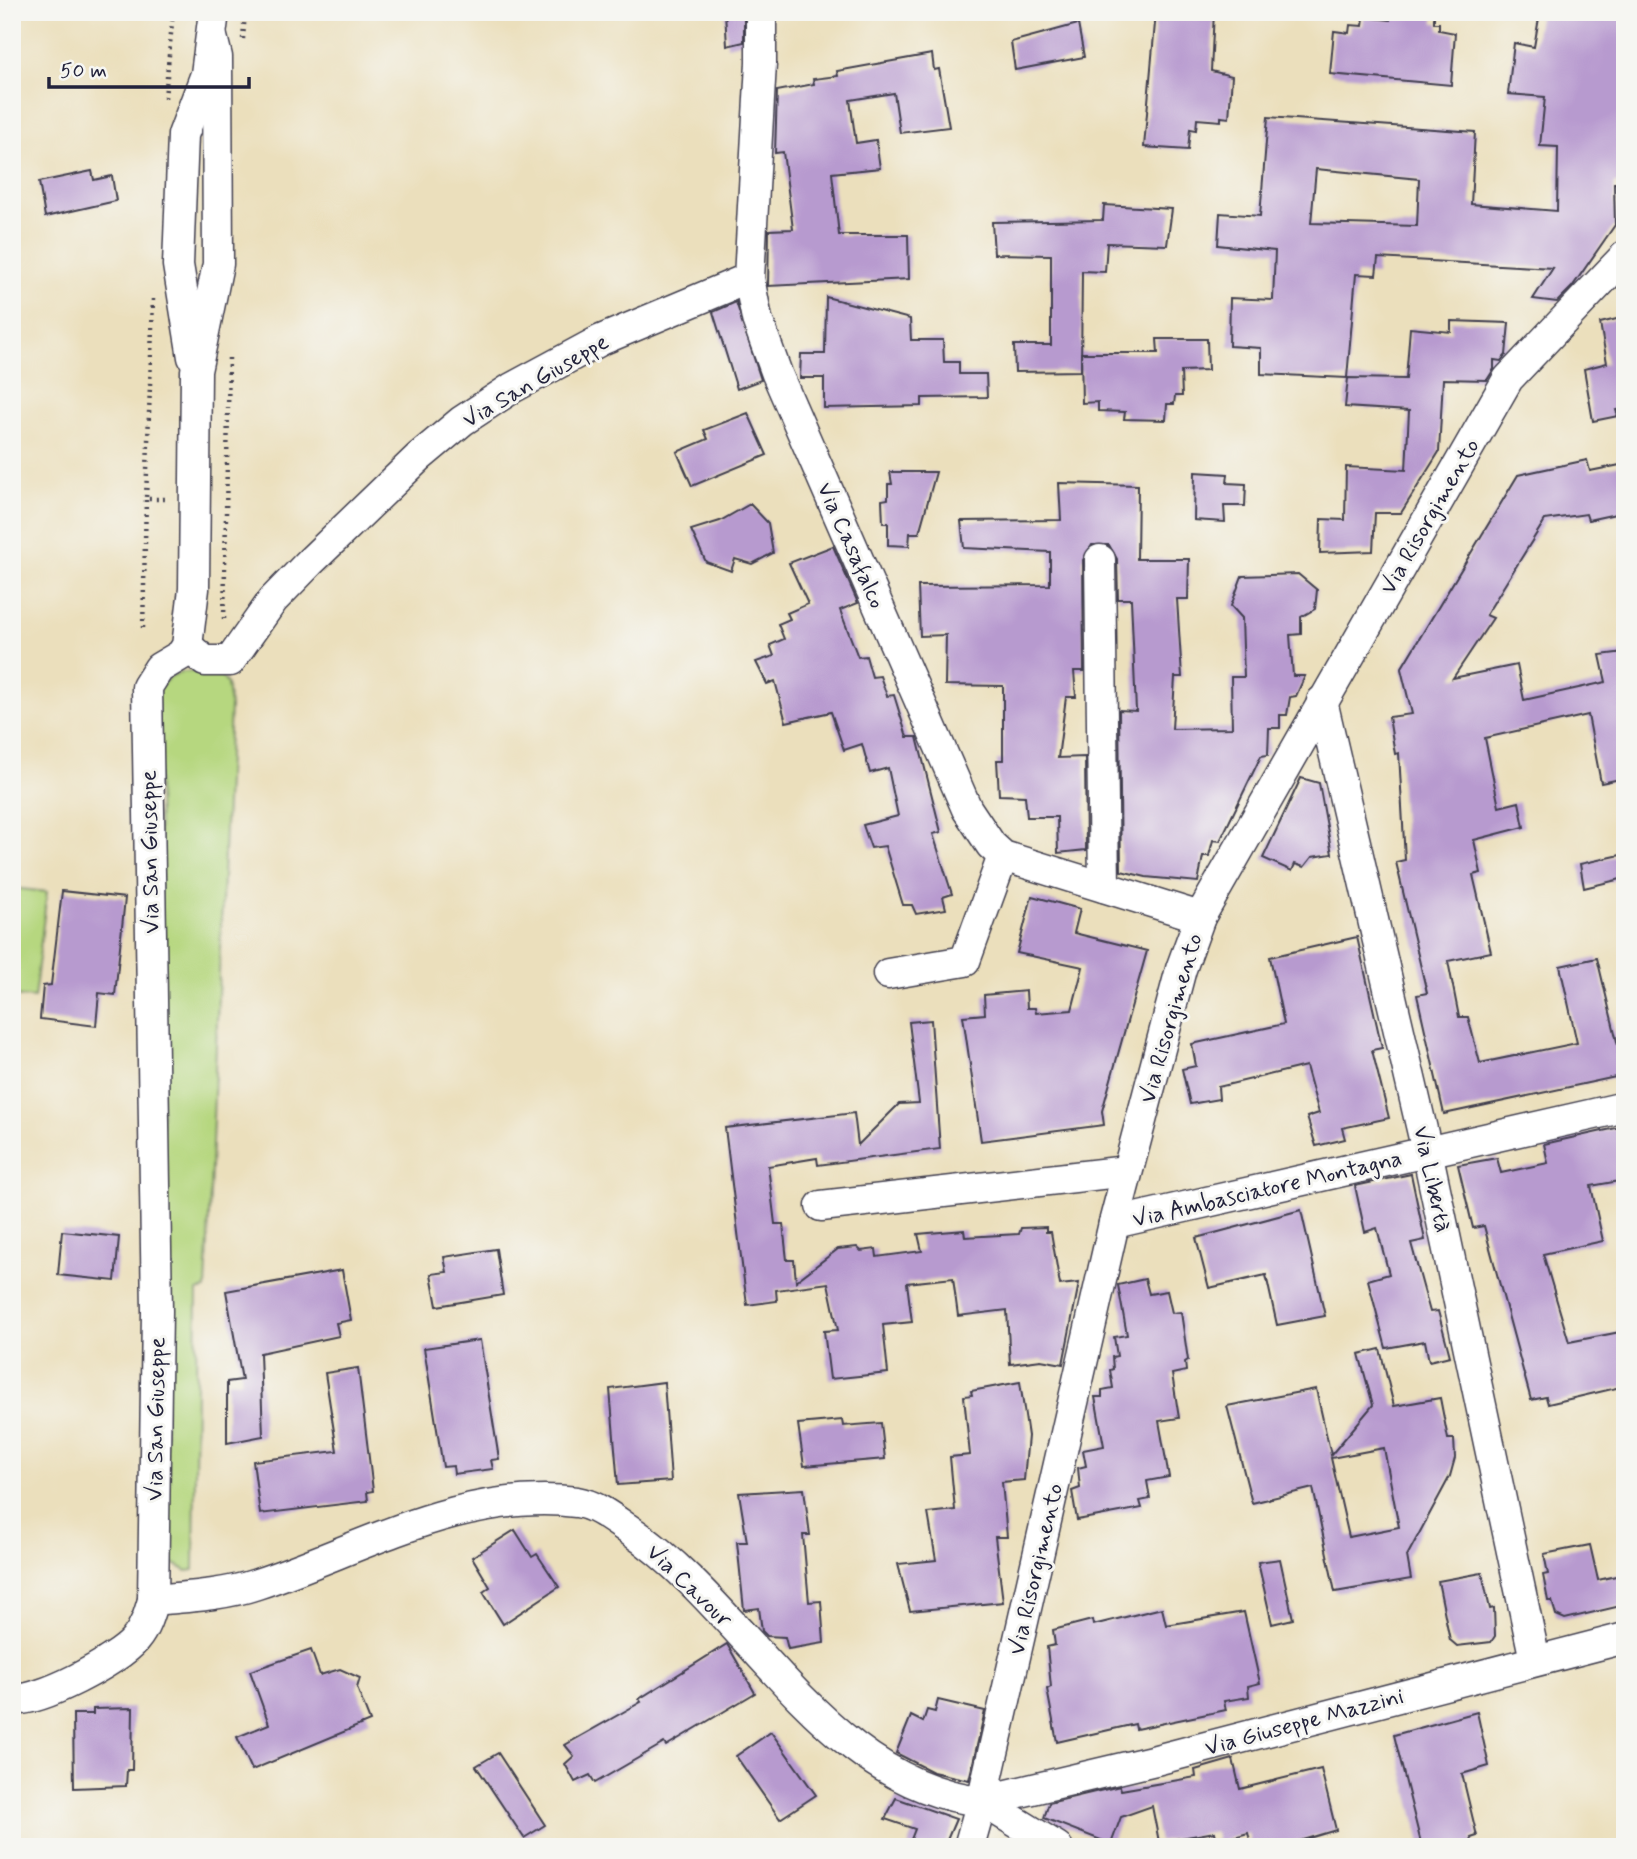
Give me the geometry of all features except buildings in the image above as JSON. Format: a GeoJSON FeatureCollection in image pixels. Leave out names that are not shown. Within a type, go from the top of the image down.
{"type":"FeatureCollection","features":[{"type":"Feature","properties":{"kind":"street","name":"Via Casafalco"},"geometry":{"type":"LineString","coordinates":[[761,12],[761,63],[749,278],[757,319],[777,374],[967,809],[1003,856]]}},
{"type":"Feature","properties":{"kind":"street"},"geometry":{"type":"LineString","coordinates":[[187,646],[194,589],[196,371],[178,265],[183,135],[206,74],[213,24]]}},
{"type":"Feature","properties":{"kind":"street"},"geometry":{"type":"LineString","coordinates":[[196,371],[218,264],[219,137],[217,57],[213,24]]}},
{"type":"Feature","properties":{"kind":"street","name":"Via Risorgimento"},"geometry":{"type":"LineString","coordinates":[[969,1847],[982,1801],[1114,1223],[1181,969],[1200,917],[1508,379],[1625,256]]}},
{"type":"Feature","properties":{"kind":"street","name":"Via San Giuseppe"},"geometry":{"type":"LineString","coordinates":[[14,1701],[54,1689],[119,1655],[135,1640],[146,1622],[153,1600],[157,1311],[147,687],[159,667],[181,655],[187,646],[205,662],[230,661],[273,600],[419,457],[463,421],[512,388],[601,340],[749,278]]}},
{"type":"Feature","properties":{"kind":"street"},"geometry":{"type":"LineString","coordinates":[[1100,560],[1104,887]]}},
{"type":"Feature","properties":{"kind":"street","name":"Via Libertà"},"geometry":{"type":"LineString","coordinates":[[1322,701],[1427,1151],[1535,1660]]}},
{"type":"Feature","properties":{"kind":"street"},"geometry":{"type":"LineString","coordinates":[[888,974],[965,961],[1003,856],[1200,917]]}},
{"type":"Feature","properties":{"kind":"street","name":"Via Ambasciatore Montagna"},"geometry":{"type":"LineString","coordinates":[[1114,1223],[1625,1107]]}},
{"type":"Feature","properties":{"kind":"street"},"geometry":{"type":"LineString","coordinates":[[821,1206],[1127,1171]]}},
{"type":"Feature","properties":{"kind":"street","name":"Via Cavour"},"geometry":{"type":"LineString","coordinates":[[153,1600],[195,1597],[255,1585],[439,1514],[503,1503],[578,1502],[598,1509],[660,1550],[827,1724],[901,1777],[956,1799],[982,1801]]}},
{"type":"Feature","properties":{"kind":"street","name":"Via Giuseppe Mazzini"},"geometry":{"type":"LineString","coordinates":[[982,1801],[1156,1760],[1625,1638]]}},
{"type":"Feature","properties":{"kind":"street"},"geometry":{"type":"LineString","coordinates":[[982,1801],[1057,1847]]}},
{"type":"Feature","properties":{"kind":"path"},"geometry":{"type":"LineString","coordinates":[[143,628],[146,499]]}},
{"type":"Feature","properties":{"kind":"path"},"geometry":{"type":"LineString","coordinates":[[224,624],[226,501]]}},
{"type":"Feature","properties":{"kind":"green space"},"geometry":{"type":"Polygon","coordinates":[[[202,671],[221,676],[227,684],[230,707],[206,1289],[197,1291],[194,1570],[187,1571],[167,1560],[157,689],[171,676],[182,672],[202,671]]]}},
{"type":"Feature","properties":{"kind":"green space"},"geometry":{"type":"Polygon","coordinates":[[[12,888],[47,892],[34,998],[12,996],[12,888]]]}}]}
